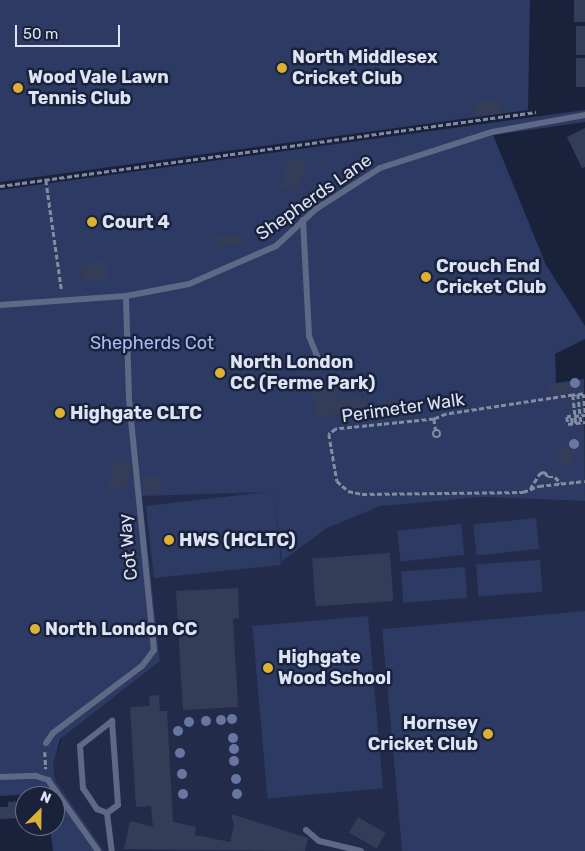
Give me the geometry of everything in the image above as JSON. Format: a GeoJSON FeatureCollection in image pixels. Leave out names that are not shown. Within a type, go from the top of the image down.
{"type":"FeatureCollection","features":[{"type":"Feature","properties":{"kind":"lane","name":"Shepherds Lane"},"geometry":{"type":"LineString","coordinates":[[0,305],[126,296],[189,284],[276,246],[303,220],[364,178],[399,161],[492,132],[585,115]]}},
{"type":"Feature","properties":{"kind":"lane"},"geometry":{"type":"LineString","coordinates":[[303,220],[309,336],[319,361]]}},
{"type":"Feature","properties":{"kind":"lane","name":"Cot Way"},"geometry":{"type":"LineString","coordinates":[[46,743],[53,733],[142,666],[154,650],[129,399],[126,296]]}},
{"type":"Feature","properties":{"kind":"lane"},"geometry":{"type":"LineString","coordinates":[[112,721],[118,805],[107,813],[97,809],[83,788],[80,746],[112,721]]}},
{"type":"Feature","properties":{"kind":"lane"},"geometry":{"type":"LineString","coordinates":[[0,778],[36,776],[48,780],[98,851]]}},
{"type":"Feature","properties":{"kind":"lane"},"geometry":{"type":"LineString","coordinates":[[107,813],[112,851]]}},
{"type":"Feature","properties":{"kind":"lane"},"geometry":{"type":"LineString","coordinates":[[306,830],[319,840],[361,851]]}},
{"type":"Feature","properties":{"kind":"path"},"geometry":{"type":"LineString","coordinates":[[0,186],[545,111]]}},
{"type":"Feature","properties":{"kind":"path"},"geometry":{"type":"LineString","coordinates":[[46,180],[63,299]]}},
{"type":"Feature","properties":{"kind":"path"},"geometry":{"type":"LineString","coordinates":[[580,423],[580,415],[578,394],[583,394],[585,414],[580,415],[575,416],[567,417],[568,424],[572,423],[580,423],[585,422]]}},
{"type":"Feature","properties":{"kind":"path","name":"Perimeter Walk"},"geometry":{"type":"LineString","coordinates":[[578,394],[446,414],[434,419],[336,429],[329,434],[338,481],[348,491],[368,495],[528,491],[540,486],[585,481]]}},
{"type":"Feature","properties":{"kind":"path"},"geometry":{"type":"LineString","coordinates":[[573,395],[576,423]]}},
{"type":"Feature","properties":{"kind":"path"},"geometry":{"type":"LineString","coordinates":[[574,402],[584,401]]}},
{"type":"Feature","properties":{"kind":"path"},"geometry":{"type":"LineString","coordinates":[[575,409],[584,408]]}},
{"type":"Feature","properties":{"kind":"path"},"geometry":{"type":"LineString","coordinates":[[434,419],[436,431]]}},
{"type":"Feature","properties":{"kind":"path"},"geometry":{"type":"LineString","coordinates":[[528,491],[542,472],[548,477],[555,476],[562,484]]}},
{"type":"Feature","properties":{"kind":"path"},"geometry":{"type":"LineString","coordinates":[[46,743],[44,760],[48,780]]}},
{"type":"Feature","properties":{"kind":"shaded area","name":"Highgate Wood School"},"geometry":{"type":"Polygon","coordinates":[[[207,492],[265,492],[408,502],[482,497],[585,501],[585,611],[382,629],[402,851],[104,851],[65,794],[65,786],[59,786],[55,780],[53,765],[63,735],[160,661],[142,496],[207,492]]]}},
{"type":"Feature","properties":{"kind":"green space","name":"North Middlesex Cricket Club"},"geometry":{"type":"Polygon","coordinates":[[[0,0],[530,0],[528,110],[0,182],[0,0]]]}},
{"type":"Feature","properties":{"kind":"green space","name":"Shepherds Cot"},"geometry":{"type":"Polygon","coordinates":[[[585,110],[585,122],[493,135],[546,265],[585,326],[585,339],[555,354],[556,383],[584,379],[585,501],[482,497],[380,506],[327,528],[282,561],[274,493],[281,565],[154,578],[146,506],[266,492],[142,496],[160,661],[60,739],[53,765],[55,780],[59,786],[15,786],[15,795],[0,796],[0,190],[585,110]]]}},
{"type":"Feature","properties":{"kind":"green space"},"geometry":{"type":"Polygon","coordinates":[[[536,518],[539,549],[477,555],[473,525],[536,518]]]}},
{"type":"Feature","properties":{"kind":"green space"},"geometry":{"type":"Polygon","coordinates":[[[461,524],[464,555],[401,562],[397,531],[461,524]]]}},
{"type":"Feature","properties":{"kind":"green space"},"geometry":{"type":"Polygon","coordinates":[[[540,560],[542,592],[478,596],[476,564],[540,560]]]}},
{"type":"Feature","properties":{"kind":"green space"},"geometry":{"type":"Polygon","coordinates":[[[465,567],[467,598],[403,602],[401,571],[465,567]]]}},
{"type":"Feature","properties":{"kind":"green space","name":"Hornsey Cricket Club"},"geometry":{"type":"Polygon","coordinates":[[[585,611],[585,851],[402,851],[382,629],[585,611]]]}},
{"type":"Feature","properties":{"kind":"green space"},"geometry":{"type":"Polygon","coordinates":[[[368,616],[383,788],[268,798],[252,626],[368,616]]]}},
{"type":"Feature","properties":{"kind":"green space"},"geometry":{"type":"Polygon","coordinates":[[[65,794],[104,851],[53,851],[51,836],[65,836],[65,794]]]}},
{"type":"Feature","properties":{"kind":"building"},"geometry":{"type":"Polygon","coordinates":[[[574,0],[585,0],[585,22],[574,22],[574,0]]]}},
{"type":"Feature","properties":{"kind":"building"},"geometry":{"type":"Polygon","coordinates":[[[576,26],[585,26],[585,55],[576,55],[576,26]]]}},
{"type":"Feature","properties":{"kind":"building"},"geometry":{"type":"Polygon","coordinates":[[[576,58],[585,58],[585,87],[576,87],[576,58]]]}},
{"type":"Feature","properties":{"kind":"building"},"geometry":{"type":"Polygon","coordinates":[[[501,99],[503,113],[476,117],[474,103],[501,99]]]}},
{"type":"Feature","properties":{"kind":"building"},"geometry":{"type":"Polygon","coordinates":[[[585,128],[585,167],[582,168],[567,137],[585,128]]]}},
{"type":"Feature","properties":{"kind":"building"},"geometry":{"type":"Polygon","coordinates":[[[291,157],[307,163],[296,192],[280,186],[291,157]]]}},
{"type":"Feature","properties":{"kind":"building"},"geometry":{"type":"Polygon","coordinates":[[[242,234],[243,244],[214,247],[213,237],[242,234]]]}},
{"type":"Feature","properties":{"kind":"building"},"geometry":{"type":"Polygon","coordinates":[[[105,261],[108,279],[83,283],[80,265],[105,261]]]}},
{"type":"Feature","properties":{"kind":"building"},"geometry":{"type":"Polygon","coordinates":[[[308,362],[315,362],[321,372],[309,373],[308,362]]]}},
{"type":"Feature","properties":{"kind":"building"},"geometry":{"type":"Polygon","coordinates":[[[336,380],[338,399],[366,397],[367,413],[315,416],[311,382],[336,380]]]}},
{"type":"Feature","properties":{"kind":"building"},"geometry":{"type":"Polygon","coordinates":[[[570,383],[571,393],[550,395],[549,385],[570,383]]]}},
{"type":"Feature","properties":{"kind":"building"},"geometry":{"type":"Polygon","coordinates":[[[402,399],[403,409],[380,411],[379,401],[402,399]]]}},
{"type":"Feature","properties":{"kind":"building"},"geometry":{"type":"Polygon","coordinates":[[[566,446],[572,449],[575,455],[572,461],[566,464],[560,461],[557,455],[560,449],[566,446]]]}},
{"type":"Feature","properties":{"kind":"building","name":"Highgate CLTC"},"geometry":{"type":"Polygon","coordinates":[[[115,460],[132,465],[125,492],[107,487],[115,460]]]}},
{"type":"Feature","properties":{"kind":"building"},"geometry":{"type":"Polygon","coordinates":[[[159,477],[160,493],[143,494],[142,478],[159,477]]]}},
{"type":"Feature","properties":{"kind":"building"},"geometry":{"type":"Polygon","coordinates":[[[390,553],[393,601],[316,606],[312,558],[390,553]]]}},
{"type":"Feature","properties":{"kind":"building"},"geometry":{"type":"Polygon","coordinates":[[[238,588],[239,618],[233,619],[238,707],[183,710],[176,591],[238,588]]]}},
{"type":"Feature","properties":{"kind":"building"},"geometry":{"type":"Polygon","coordinates":[[[159,695],[160,711],[167,711],[173,822],[196,827],[195,835],[230,842],[234,826],[231,814],[308,838],[305,851],[124,849],[130,821],[153,827],[151,806],[136,807],[130,707],[150,706],[149,696],[159,695]]]}},
{"type":"Feature","properties":{"kind":"building"},"geometry":{"type":"Polygon","coordinates":[[[8,802],[15,802],[15,818],[0,819],[0,807],[8,807],[8,802]]]}},
{"type":"Feature","properties":{"kind":"building"},"geometry":{"type":"Polygon","coordinates":[[[358,817],[386,833],[377,849],[349,833],[358,817]]]}},
{"type":"Feature","properties":{"kind":"place","name":"North Middlesex Cricket Club"},"geometry":{"type":"Point","coordinates":[282,68]}},
{"type":"Feature","properties":{"kind":"place","name":"Wood Vale Lawn Tennis Club"},"geometry":{"type":"Point","coordinates":[18,88]}},
{"type":"Feature","properties":{"kind":"place","name":"Court 4"},"geometry":{"type":"Point","coordinates":[92,222]}},
{"type":"Feature","properties":{"kind":"place","name":"Crouch End Cricket Club"},"geometry":{"type":"Point","coordinates":[426,277]}},
{"type":"Feature","properties":{"kind":"place","name":"North London CC (Ferme Park)"},"geometry":{"type":"Point","coordinates":[220,373]}},
{"type":"Feature","properties":{"kind":"place","name":"Highgate CLTC"},"geometry":{"type":"Point","coordinates":[60,413]}},
{"type":"Feature","properties":{"kind":"place","name":"HWS (HCLTC)"},"geometry":{"type":"Point","coordinates":[169,540]}},
{"type":"Feature","properties":{"kind":"place","name":"North London CC"},"geometry":{"type":"Point","coordinates":[35,629]}},
{"type":"Feature","properties":{"kind":"place","name":"Highgate Wood School"},"geometry":{"type":"Point","coordinates":[268,668]}},
{"type":"Feature","properties":{"kind":"place","name":"Hornsey Cricket Club"},"geometry":{"type":"Point","coordinates":[488,734]}}]}
